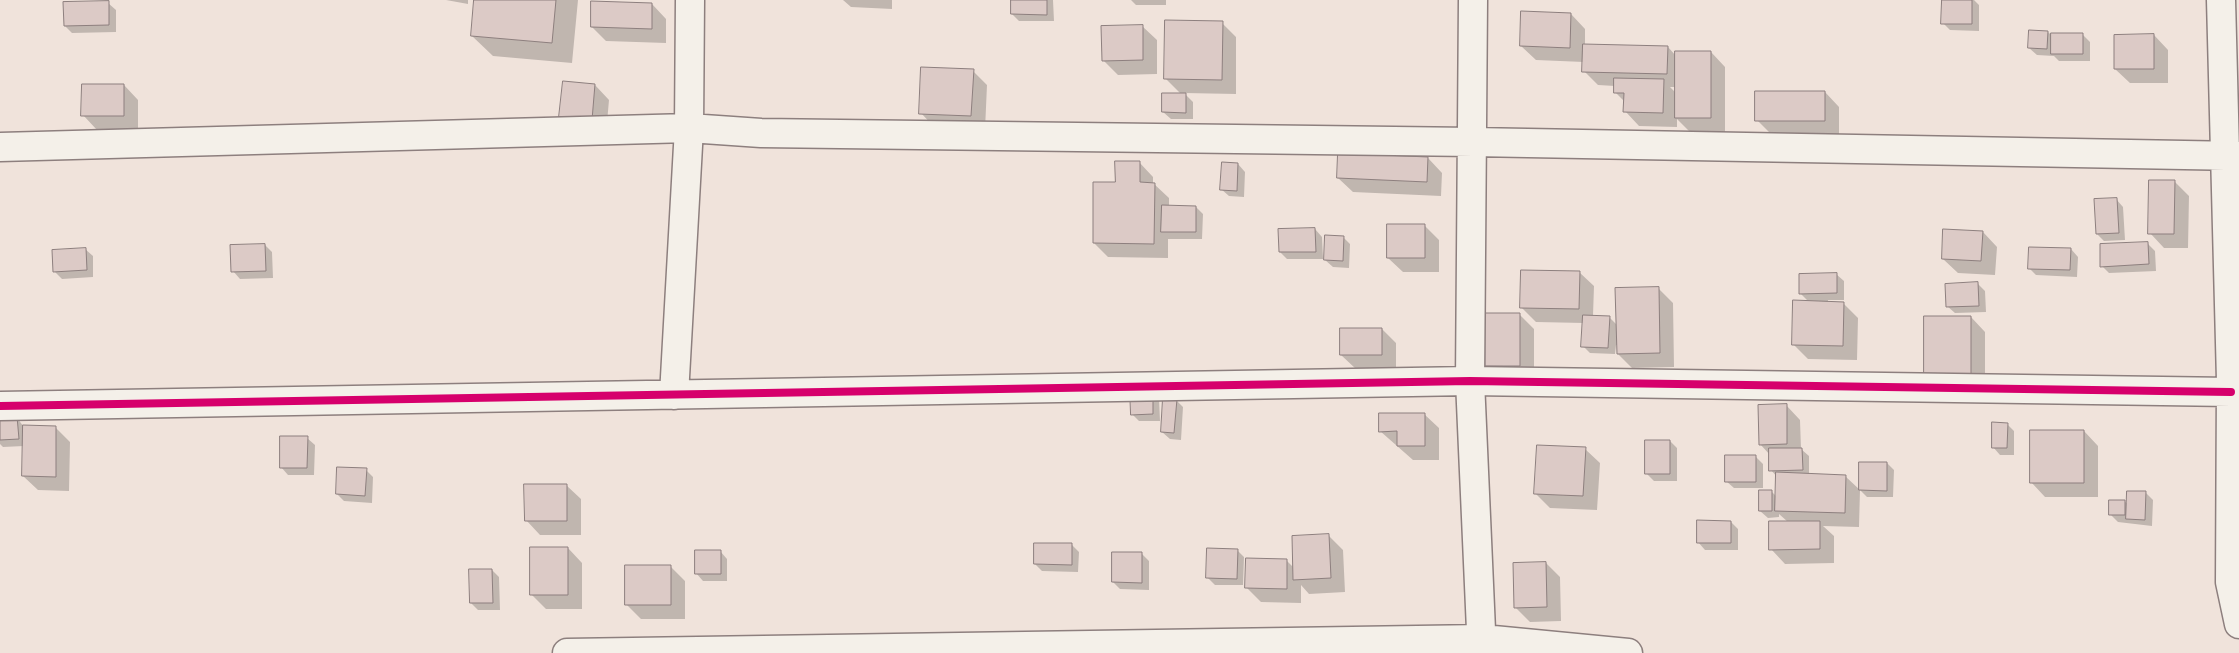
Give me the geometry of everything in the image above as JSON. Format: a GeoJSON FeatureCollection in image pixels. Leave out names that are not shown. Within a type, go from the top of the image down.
{"type":"FeatureCollection","features":[{"type":"Feature","properties":{"kind":"street"},"geometry":{"type":"LineString","coordinates":[[674,395],[689,128],[690,0]]}},
{"type":"Feature","properties":{"kind":"street"},"geometry":{"type":"LineString","coordinates":[[1473,0],[1470,382],[1482,646]]}},
{"type":"Feature","properties":{"kind":"street"},"geometry":{"type":"LineString","coordinates":[[2220,0],[2232,156],[2230,582],[2239,624]]}},
{"type":"Feature","properties":{"kind":"street"},"geometry":{"type":"LineString","coordinates":[[0,147],[689,128],[761,133],[1473,142],[2232,156]]}},
{"type":"Feature","properties":{"kind":"street"},"geometry":{"type":"LineString","coordinates":[[0,406],[1470,382],[2231,392]]}},
{"type":"Feature","properties":{"kind":"street"},"geometry":{"type":"LineString","coordinates":[[567,653],[1482,646],[1628,653]]}},
{"type":"Feature","properties":{"kind":"building"},"geometry":{"type":"Polygon","coordinates":[[[474,0],[556,0],[552,43],[471,36],[474,0]]]}},
{"type":"Feature","properties":{"kind":"building"},"geometry":{"type":"Polygon","coordinates":[[[1011,0],[1047,0],[1047,15],[1011,14],[1011,0]]]}},
{"type":"Feature","properties":{"kind":"building"},"geometry":{"type":"Polygon","coordinates":[[[1942,0],[1972,0],[1972,24],[1941,24],[1942,0]]]}},
{"type":"Feature","properties":{"kind":"building"},"geometry":{"type":"Polygon","coordinates":[[[109,1],[109,25],[64,26],[63,2],[109,1]]]}},
{"type":"Feature","properties":{"kind":"building"},"geometry":{"type":"Polygon","coordinates":[[[591,1],[652,3],[652,29],[591,27],[591,1]]]}},
{"type":"Feature","properties":{"kind":"building"},"geometry":{"type":"Polygon","coordinates":[[[1521,11],[1571,13],[1570,48],[1520,46],[1521,11]]]}},
{"type":"Feature","properties":{"kind":"building"},"geometry":{"type":"Polygon","coordinates":[[[1165,20],[1223,21],[1222,80],[1164,79],[1165,20]]]}},
{"type":"Feature","properties":{"kind":"building"},"geometry":{"type":"Polygon","coordinates":[[[1143,25],[1143,60],[1102,61],[1101,26],[1143,25]]]}},
{"type":"Feature","properties":{"kind":"building"},"geometry":{"type":"Polygon","coordinates":[[[2029,30],[2048,31],[2047,49],[2028,48],[2029,30]]]}},
{"type":"Feature","properties":{"kind":"building"},"geometry":{"type":"Polygon","coordinates":[[[2051,33],[2083,33],[2083,54],[2051,54],[2051,33]]]}},
{"type":"Feature","properties":{"kind":"building"},"geometry":{"type":"Polygon","coordinates":[[[2154,34],[2154,69],[2114,69],[2114,35],[2154,34]]]}},
{"type":"Feature","properties":{"kind":"building"},"geometry":{"type":"Polygon","coordinates":[[[1583,44],[1668,46],[1667,74],[1582,72],[1583,44]]]}},
{"type":"Feature","properties":{"kind":"building"},"geometry":{"type":"Polygon","coordinates":[[[1675,51],[1711,51],[1711,118],[1675,118],[1675,51]]]}},
{"type":"Feature","properties":{"kind":"building"},"geometry":{"type":"Polygon","coordinates":[[[921,67],[974,69],[971,116],[919,114],[921,67]]]}},
{"type":"Feature","properties":{"kind":"building"},"geometry":{"type":"Polygon","coordinates":[[[1614,78],[1664,79],[1663,113],[1623,112],[1624,93],[1614,93],[1614,78]]]}},
{"type":"Feature","properties":{"kind":"building"},"geometry":{"type":"Polygon","coordinates":[[[563,81],[595,84],[592,120],[559,117],[563,81]]]}},
{"type":"Feature","properties":{"kind":"building"},"geometry":{"type":"Polygon","coordinates":[[[82,84],[124,84],[124,116],[81,116],[82,84]]]}},
{"type":"Feature","properties":{"kind":"building"},"geometry":{"type":"Polygon","coordinates":[[[1755,91],[1825,91],[1825,121],[1755,121],[1755,91]]]}},
{"type":"Feature","properties":{"kind":"building"},"geometry":{"type":"Polygon","coordinates":[[[1162,93],[1186,93],[1186,113],[1162,112],[1162,93]]]}},
{"type":"Feature","properties":{"kind":"building"},"geometry":{"type":"Polygon","coordinates":[[[1338,153],[1428,157],[1427,182],[1337,178],[1338,153]]]}},
{"type":"Feature","properties":{"kind":"building"},"geometry":{"type":"Polygon","coordinates":[[[1115,161],[1140,161],[1140,182],[1155,183],[1154,244],[1093,243],[1093,182],[1115,182],[1115,161]]]}},
{"type":"Feature","properties":{"kind":"building"},"geometry":{"type":"Polygon","coordinates":[[[1222,162],[1238,163],[1237,191],[1220,190],[1222,162]]]}},
{"type":"Feature","properties":{"kind":"building"},"geometry":{"type":"Polygon","coordinates":[[[2149,180],[2175,180],[2174,234],[2148,234],[2149,180]]]}},
{"type":"Feature","properties":{"kind":"building"},"geometry":{"type":"Polygon","coordinates":[[[2117,198],[2119,233],[2096,234],[2094,199],[2117,198]]]}},
{"type":"Feature","properties":{"kind":"building"},"geometry":{"type":"Polygon","coordinates":[[[1162,205],[1196,206],[1196,232],[1161,232],[1162,205]]]}},
{"type":"Feature","properties":{"kind":"building"},"geometry":{"type":"Polygon","coordinates":[[[1387,224],[1425,224],[1425,258],[1387,258],[1387,224]]]}},
{"type":"Feature","properties":{"kind":"building"},"geometry":{"type":"Polygon","coordinates":[[[1315,228],[1316,252],[1279,252],[1278,229],[1315,228]]]}},
{"type":"Feature","properties":{"kind":"building"},"geometry":{"type":"Polygon","coordinates":[[[1943,229],[1983,231],[1981,261],[1942,259],[1943,229]]]}},
{"type":"Feature","properties":{"kind":"building"},"geometry":{"type":"Polygon","coordinates":[[[1325,235],[1344,236],[1343,261],[1324,260],[1325,235]]]}},
{"type":"Feature","properties":{"kind":"building"},"geometry":{"type":"Polygon","coordinates":[[[2148,242],[2149,264],[2100,267],[2100,244],[2148,242]]]}},
{"type":"Feature","properties":{"kind":"building"},"geometry":{"type":"Polygon","coordinates":[[[265,244],[266,271],[231,272],[230,245],[265,244]]]}},
{"type":"Feature","properties":{"kind":"building"},"geometry":{"type":"Polygon","coordinates":[[[2029,247],[2071,248],[2070,270],[2028,269],[2029,247]]]}},
{"type":"Feature","properties":{"kind":"building"},"geometry":{"type":"Polygon","coordinates":[[[86,248],[87,270],[53,272],[52,250],[86,248]]]}},
{"type":"Feature","properties":{"kind":"building"},"geometry":{"type":"Polygon","coordinates":[[[1521,270],[1580,271],[1579,309],[1520,308],[1521,270]]]}},
{"type":"Feature","properties":{"kind":"building"},"geometry":{"type":"Polygon","coordinates":[[[1837,273],[1837,293],[1799,294],[1799,274],[1837,273]]]}},
{"type":"Feature","properties":{"kind":"building"},"geometry":{"type":"Polygon","coordinates":[[[1978,282],[1979,306],[1946,307],[1945,284],[1978,282]]]}},
{"type":"Feature","properties":{"kind":"building"},"geometry":{"type":"Polygon","coordinates":[[[1659,287],[1660,353],[1617,354],[1615,288],[1659,287]]]}},
{"type":"Feature","properties":{"kind":"building"},"geometry":{"type":"Polygon","coordinates":[[[1793,300],[1844,302],[1843,346],[1792,345],[1793,300]]]}},
{"type":"Feature","properties":{"kind":"building"},"geometry":{"type":"Polygon","coordinates":[[[1485,313],[1520,313],[1520,366],[1485,366],[1485,313]]]}},
{"type":"Feature","properties":{"kind":"building"},"geometry":{"type":"Polygon","coordinates":[[[1583,315],[1610,316],[1608,348],[1581,347],[1583,315]]]}},
{"type":"Feature","properties":{"kind":"building"},"geometry":{"type":"Polygon","coordinates":[[[1924,316],[1971,316],[1971,381],[1924,380],[1924,316]]]}},
{"type":"Feature","properties":{"kind":"building"},"geometry":{"type":"Polygon","coordinates":[[[1340,328],[1382,328],[1382,355],[1340,355],[1340,328]]]}},
{"type":"Feature","properties":{"kind":"building"},"geometry":{"type":"Polygon","coordinates":[[[1130,390],[1153,390],[1153,414],[1131,415],[1130,390]]]}},
{"type":"Feature","properties":{"kind":"building"},"geometry":{"type":"Polygon","coordinates":[[[1163,398],[1177,399],[1174,433],[1161,432],[1163,398]]]}},
{"type":"Feature","properties":{"kind":"building"},"geometry":{"type":"Polygon","coordinates":[[[1787,404],[1787,444],[1759,445],[1758,405],[1787,404]]]}},
{"type":"Feature","properties":{"kind":"building"},"geometry":{"type":"Polygon","coordinates":[[[1379,413],[1425,413],[1425,446],[1397,446],[1397,431],[1379,432],[1379,413]]]}},
{"type":"Feature","properties":{"kind":"building"},"geometry":{"type":"Polygon","coordinates":[[[17,416],[19,439],[0,440],[0,417],[17,416]]]}},
{"type":"Feature","properties":{"kind":"building"},"geometry":{"type":"Polygon","coordinates":[[[1992,422],[2008,423],[2007,448],[1992,448],[1992,422]]]}},
{"type":"Feature","properties":{"kind":"building"},"geometry":{"type":"Polygon","coordinates":[[[23,425],[56,426],[56,477],[22,476],[23,425]]]}},
{"type":"Feature","properties":{"kind":"building"},"geometry":{"type":"Polygon","coordinates":[[[2030,430],[2084,430],[2084,483],[2030,483],[2030,430]]]}},
{"type":"Feature","properties":{"kind":"building"},"geometry":{"type":"Polygon","coordinates":[[[280,436],[308,436],[307,468],[280,468],[280,436]]]}},
{"type":"Feature","properties":{"kind":"building"},"geometry":{"type":"Polygon","coordinates":[[[1645,440],[1670,440],[1670,474],[1645,474],[1645,440]]]}},
{"type":"Feature","properties":{"kind":"building"},"geometry":{"type":"Polygon","coordinates":[[[1537,445],[1586,447],[1583,496],[1534,494],[1537,445]]]}},
{"type":"Feature","properties":{"kind":"building"},"geometry":{"type":"Polygon","coordinates":[[[1769,448],[1802,448],[1803,470],[1769,471],[1769,448]]]}},
{"type":"Feature","properties":{"kind":"building"},"geometry":{"type":"Polygon","coordinates":[[[1725,455],[1756,455],[1756,482],[1725,482],[1725,455]]]}},
{"type":"Feature","properties":{"kind":"building"},"geometry":{"type":"Polygon","coordinates":[[[1859,462],[1887,462],[1887,491],[1859,490],[1859,462]]]}},
{"type":"Feature","properties":{"kind":"building"},"geometry":{"type":"Polygon","coordinates":[[[337,467],[367,468],[365,496],[336,494],[337,467]]]}},
{"type":"Feature","properties":{"kind":"building"},"geometry":{"type":"Polygon","coordinates":[[[1776,472],[1846,475],[1845,513],[1775,511],[1776,472]]]}},
{"type":"Feature","properties":{"kind":"building"},"geometry":{"type":"Polygon","coordinates":[[[524,484],[567,484],[567,521],[525,521],[524,484]]]}},
{"type":"Feature","properties":{"kind":"building"},"geometry":{"type":"Polygon","coordinates":[[[1759,490],[1772,490],[1772,511],[1759,511],[1759,490]]]}},
{"type":"Feature","properties":{"kind":"building"},"geometry":{"type":"Polygon","coordinates":[[[2127,491],[2146,491],[2145,520],[2126,519],[2127,491]]]}},
{"type":"Feature","properties":{"kind":"building"},"geometry":{"type":"Polygon","coordinates":[[[2109,500],[2125,500],[2125,515],[2109,515],[2109,500]]]}},
{"type":"Feature","properties":{"kind":"building"},"geometry":{"type":"Polygon","coordinates":[[[1697,520],[1731,521],[1731,543],[1697,543],[1697,520]]]}},
{"type":"Feature","properties":{"kind":"building"},"geometry":{"type":"Polygon","coordinates":[[[1769,521],[1820,521],[1820,549],[1769,550],[1769,521]]]}},
{"type":"Feature","properties":{"kind":"building"},"geometry":{"type":"Polygon","coordinates":[[[1329,534],[1331,578],[1293,580],[1292,536],[1329,534]]]}},
{"type":"Feature","properties":{"kind":"building"},"geometry":{"type":"Polygon","coordinates":[[[1034,543],[1072,543],[1072,565],[1034,564],[1034,543]]]}},
{"type":"Feature","properties":{"kind":"building"},"geometry":{"type":"Polygon","coordinates":[[[530,547],[568,547],[568,595],[530,595],[530,547]]]}},
{"type":"Feature","properties":{"kind":"building"},"geometry":{"type":"Polygon","coordinates":[[[1207,548],[1238,549],[1237,579],[1206,578],[1207,548]]]}},
{"type":"Feature","properties":{"kind":"building"},"geometry":{"type":"Polygon","coordinates":[[[695,550],[721,550],[721,574],[695,574],[695,550]]]}},
{"type":"Feature","properties":{"kind":"building"},"geometry":{"type":"Polygon","coordinates":[[[1112,552],[1142,552],[1142,583],[1112,582],[1112,552]]]}},
{"type":"Feature","properties":{"kind":"building"},"geometry":{"type":"Polygon","coordinates":[[[1246,558],[1287,559],[1287,589],[1245,588],[1246,558]]]}},
{"type":"Feature","properties":{"kind":"building"},"geometry":{"type":"Polygon","coordinates":[[[1546,562],[1547,607],[1514,608],[1513,563],[1546,562]]]}},
{"type":"Feature","properties":{"kind":"building"},"geometry":{"type":"Polygon","coordinates":[[[625,565],[671,565],[671,605],[625,605],[625,565]]]}},
{"type":"Feature","properties":{"kind":"building"},"geometry":{"type":"Polygon","coordinates":[[[469,569],[492,569],[493,603],[470,603],[469,569]]]}},
{"type":"Feature","properties":{"kind":"cycle path"},"geometry":{"type":"LineString","coordinates":[[0,406],[1470,381],[2231,392]]}}]}
